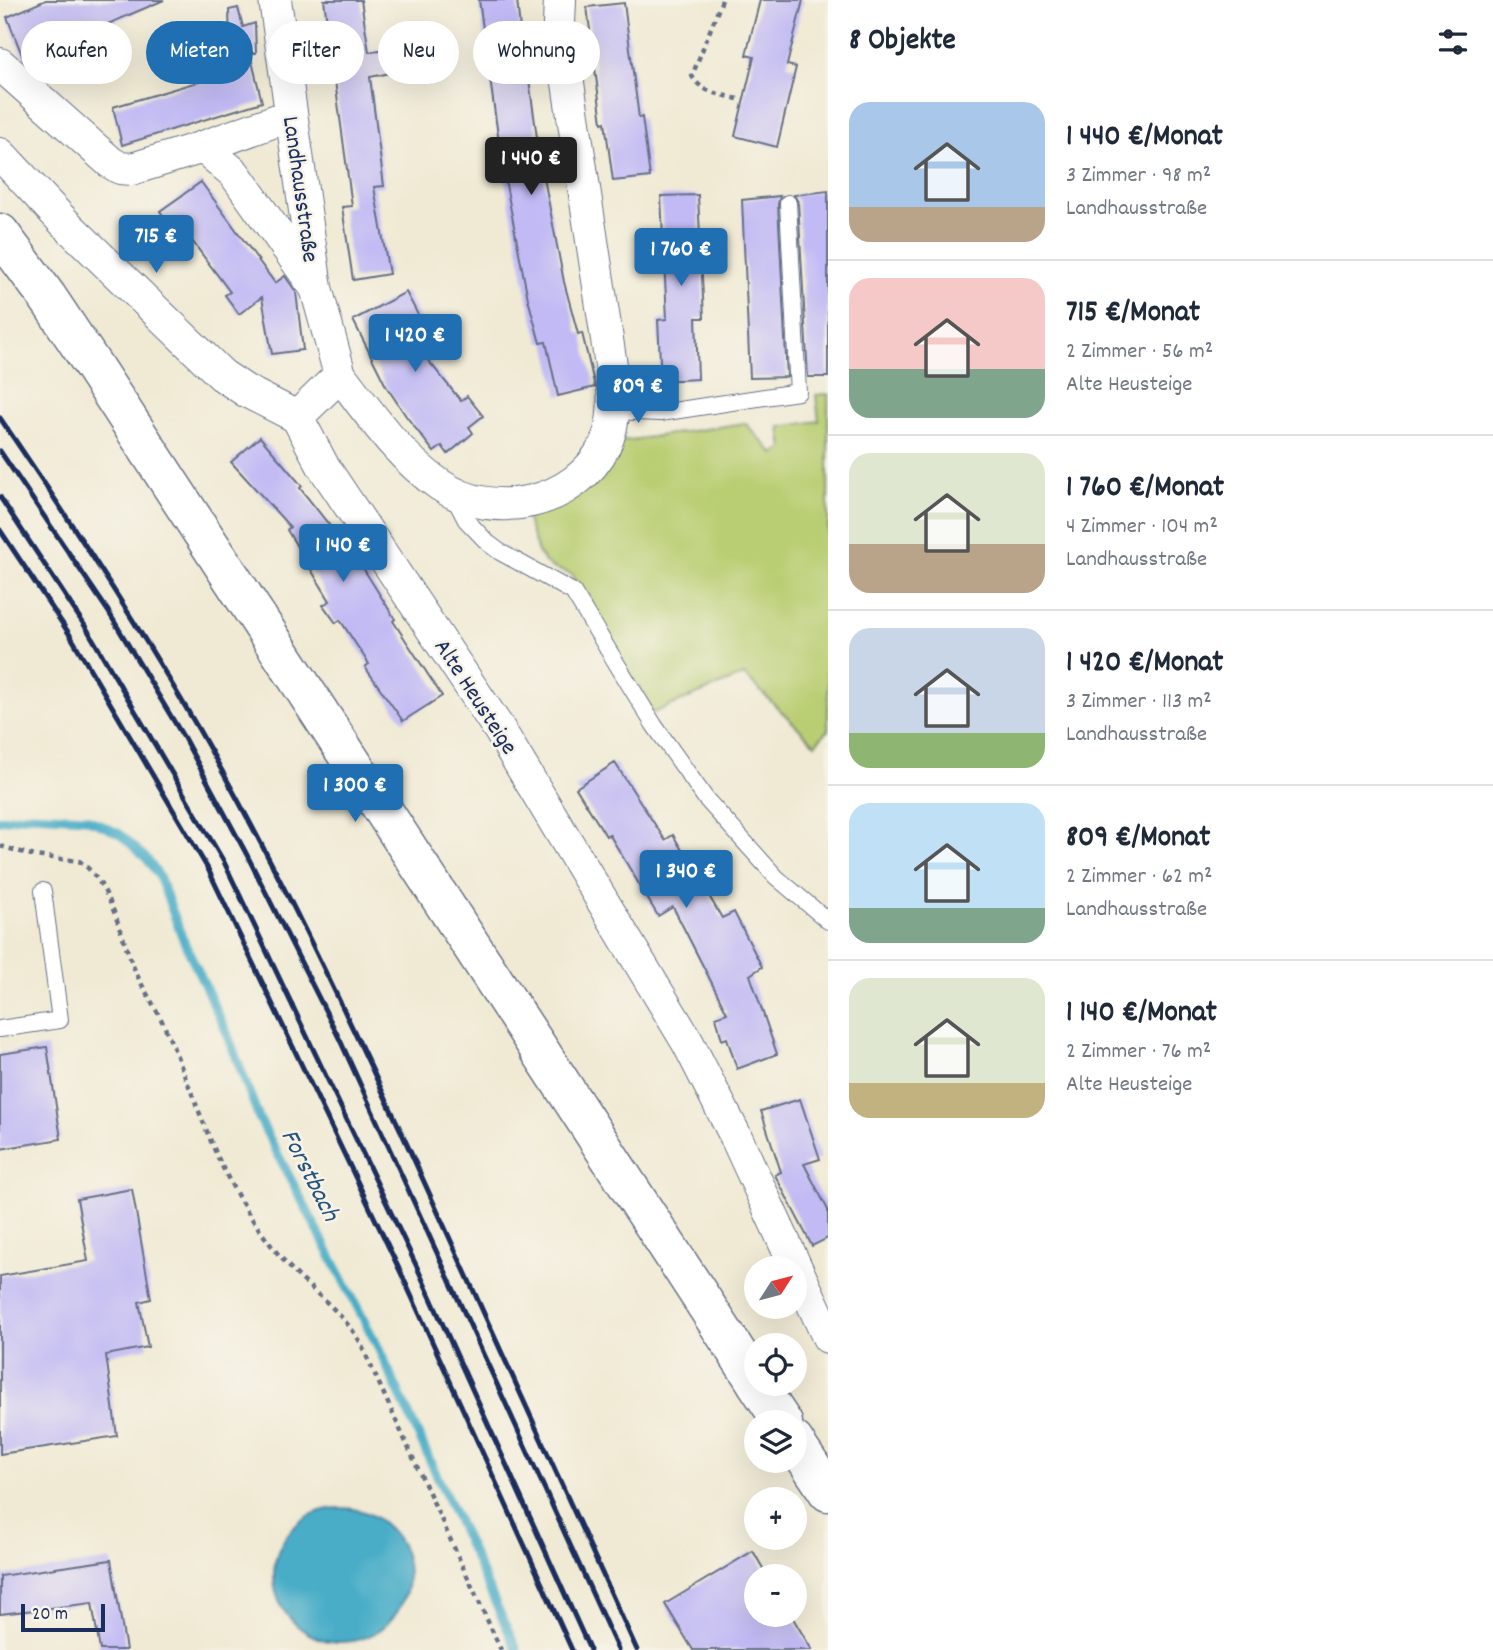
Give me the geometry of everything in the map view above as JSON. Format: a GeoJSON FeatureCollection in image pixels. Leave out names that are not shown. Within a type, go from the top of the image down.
{"type":"FeatureCollection","features":[{"type":"Feature","properties":{"kind":"main road"},"geometry":{"type":"LineString","coordinates":[[0,233],[94,367],[744,1363]]}},
{"type":"Feature","properties":{"kind":"main road"},"geometry":{"type":"LineString","coordinates":[[807,1460],[828,1492]]}},
{"type":"Feature","properties":{"kind":"street","name":"Landhausstraße"},"geometry":{"type":"LineString","coordinates":[[275,0],[316,288],[340,375],[429,477],[452,492],[473,499],[510,504],[528,503],[554,495],[577,479],[598,456],[611,428],[614,411],[612,372],[559,24],[560,0]]}},
{"type":"Feature","properties":{"kind":"street"},"geometry":{"type":"LineString","coordinates":[[0,64],[87,144],[120,168],[140,167],[203,148],[291,115]]}},
{"type":"Feature","properties":{"kind":"street"},"geometry":{"type":"LineString","coordinates":[[203,148],[234,173],[316,288]]}},
{"type":"Feature","properties":{"kind":"street"},"geometry":{"type":"LineString","coordinates":[[0,154],[64,222],[222,375],[246,391],[297,417],[340,375]]}},
{"type":"Feature","properties":{"kind":"street","name":"Alte Heusteige"},"geometry":{"type":"LineString","coordinates":[[297,417],[323,466],[499,729],[688,1043],[735,1135],[828,1337]]}},
{"type":"Feature","properties":{"kind":"lane"},"geometry":{"type":"LineString","coordinates":[[614,411],[660,413],[798,392],[788,203]]}},
{"type":"Feature","properties":{"kind":"lane"},"geometry":{"type":"LineString","coordinates":[[452,492],[466,520],[488,543],[573,592],[654,725],[706,799],[776,877],[828,921]]}},
{"type":"Feature","properties":{"kind":"lane"},"geometry":{"type":"LineString","coordinates":[[0,1029],[61,1020],[43,891]]}},
{"type":"Feature","properties":{"kind":"path"},"geometry":{"type":"LineString","coordinates":[[722,0],[692,76],[696,84],[705,90],[738,99]]}},
{"type":"Feature","properties":{"kind":"path"},"geometry":{"type":"LineString","coordinates":[[0,846],[43,858],[79,861],[104,889],[134,968],[166,1030],[229,1181],[246,1211],[271,1245],[296,1274],[339,1312],[360,1342],[501,1650]]}},
{"type":"Feature","properties":{"kind":"green space"},"geometry":{"type":"Polygon","coordinates":[[[828,394],[828,730],[815,744],[744,675],[653,713],[572,574],[553,568],[538,552],[525,514],[618,442],[745,423],[774,454],[783,448],[780,427],[819,421],[816,395],[828,394]]]}},
{"type":"Feature","properties":{"kind":"water"},"geometry":{"type":"Polygon","coordinates":[[[341,1508],[367,1513],[388,1528],[403,1549],[408,1575],[403,1601],[388,1622],[367,1637],[341,1642],[315,1637],[294,1622],[279,1601],[274,1575],[279,1549],[294,1528],[315,1513],[341,1508]]]}},
{"type":"Feature","properties":{"kind":"building"},"geometry":{"type":"Polygon","coordinates":[[[46,0],[164,0],[115,21],[21,21],[21,52],[7,17],[46,0]]]}},
{"type":"Feature","properties":{"kind":"building"},"geometry":{"type":"Polygon","coordinates":[[[324,0],[361,0],[369,52],[378,50],[378,75],[370,77],[384,186],[374,187],[389,274],[353,280],[342,207],[352,206],[335,84],[364,84],[364,21],[327,21],[324,0]]]}},
{"type":"Feature","properties":{"kind":"building"},"geometry":{"type":"Polygon","coordinates":[[[479,0],[517,0],[519,21],[482,21],[479,0]]]}},
{"type":"Feature","properties":{"kind":"building"},"geometry":{"type":"Polygon","coordinates":[[[760,0],[803,0],[787,65],[796,67],[777,147],[735,136],[754,57],[746,55],[760,0]]]}},
{"type":"Feature","properties":{"kind":"building"},"geometry":{"type":"Polygon","coordinates":[[[624,3],[639,118],[642,117],[650,177],[613,181],[597,84],[600,84],[600,21],[589,21],[587,7],[624,3]]]}},
{"type":"Feature","properties":{"kind":"building"},"geometry":{"type":"Polygon","coordinates":[[[238,8],[241,21],[229,21],[229,10],[238,8]]]}},
{"type":"Feature","properties":{"kind":"building"},"geometry":{"type":"Polygon","coordinates":[[[255,23],[256,53],[253,53],[255,23]]]}},
{"type":"Feature","properties":{"kind":"building"},"geometry":{"type":"Polygon","coordinates":[[[253,65],[262,102],[122,145],[113,107],[191,84],[253,84],[253,65]]]}},
{"type":"Feature","properties":{"kind":"building"},"geometry":{"type":"Polygon","coordinates":[[[491,84],[530,84],[539,152],[564,282],[578,334],[582,333],[595,387],[558,396],[546,342],[540,343],[528,299],[502,164],[491,84]]]}},
{"type":"Feature","properties":{"kind":"building"},"geometry":{"type":"Polygon","coordinates":[[[201,182],[275,283],[285,276],[296,292],[303,350],[272,354],[262,297],[239,314],[225,295],[230,292],[181,226],[174,231],[160,211],[201,182]]]}},
{"type":"Feature","properties":{"kind":"building"},"geometry":{"type":"Polygon","coordinates":[[[828,191],[828,377],[808,377],[798,202],[794,195],[828,191]]]}},
{"type":"Feature","properties":{"kind":"building"},"geometry":{"type":"Polygon","coordinates":[[[698,195],[704,318],[696,318],[698,379],[661,381],[658,320],[667,319],[661,196],[698,195]]]}},
{"type":"Feature","properties":{"kind":"building"},"geometry":{"type":"Polygon","coordinates":[[[780,196],[778,204],[787,377],[750,378],[742,200],[780,196]]]}},
{"type":"Feature","properties":{"kind":"building"},"geometry":{"type":"Polygon","coordinates":[[[406,292],[435,347],[423,354],[461,401],[467,396],[483,416],[469,427],[473,433],[448,454],[442,446],[434,452],[406,416],[386,386],[353,320],[406,292]]]}},
{"type":"Feature","properties":{"kind":"building"},"geometry":{"type":"Polygon","coordinates":[[[260,437],[302,486],[300,488],[363,568],[395,619],[393,621],[442,696],[403,721],[365,667],[369,664],[340,620],[336,623],[323,605],[330,601],[287,530],[290,527],[231,462],[260,437]]]}},
{"type":"Feature","properties":{"kind":"building"},"geometry":{"type":"Polygon","coordinates":[[[615,763],[665,840],[673,835],[722,918],[734,912],[762,967],[750,975],[777,1054],[737,1069],[727,1038],[722,1040],[716,1017],[727,1013],[673,907],[658,916],[609,834],[606,836],[576,788],[615,763]]]}},
{"type":"Feature","properties":{"kind":"building"},"geometry":{"type":"Polygon","coordinates":[[[47,1047],[61,1139],[0,1149],[0,1054],[47,1047]]]}},
{"type":"Feature","properties":{"kind":"building"},"geometry":{"type":"Polygon","coordinates":[[[800,1099],[820,1159],[804,1164],[828,1210],[828,1238],[812,1246],[775,1175],[781,1172],[761,1111],[800,1099]]]}},
{"type":"Feature","properties":{"kind":"building"},"geometry":{"type":"Polygon","coordinates":[[[132,1189],[151,1299],[139,1302],[148,1347],[106,1355],[117,1436],[0,1454],[0,1276],[88,1261],[77,1199],[132,1189]]]}},
{"type":"Feature","properties":{"kind":"building"},"geometry":{"type":"Polygon","coordinates":[[[753,1551],[760,1564],[744,1564],[744,1627],[798,1627],[812,1650],[693,1650],[665,1604],[753,1551]]]}},
{"type":"Feature","properties":{"kind":"building"},"geometry":{"type":"Polygon","coordinates":[[[111,1560],[126,1650],[100,1650],[92,1603],[0,1614],[0,1576],[111,1560]]]}},
{"type":"Feature","properties":{"kind":"waterway","name":"Forstbach"},"geometry":{"type":"LineString","coordinates":[[0,820],[31,815],[86,818],[120,834],[147,859],[159,876],[183,939],[227,1033],[259,1118],[377,1345],[517,1650]]}},
{"type":"Feature","properties":{"kind":"railway"},"geometry":{"type":"LineString","coordinates":[[0,418],[152,650],[279,877],[400,1129],[637,1650]]}},
{"type":"Feature","properties":{"kind":"railway"},"geometry":{"type":"LineString","coordinates":[[0,451],[108,611],[184,738],[247,855],[340,1040],[618,1650]]}},
{"type":"Feature","properties":{"kind":"railway"},"geometry":{"type":"LineString","coordinates":[[0,497],[87,629],[224,862],[416,1265],[590,1650]]}},
{"type":"Feature","properties":{"kind":"railway"},"geometry":{"type":"LineString","coordinates":[[0,530],[70,635],[208,869],[401,1273],[572,1650]]}}]}
